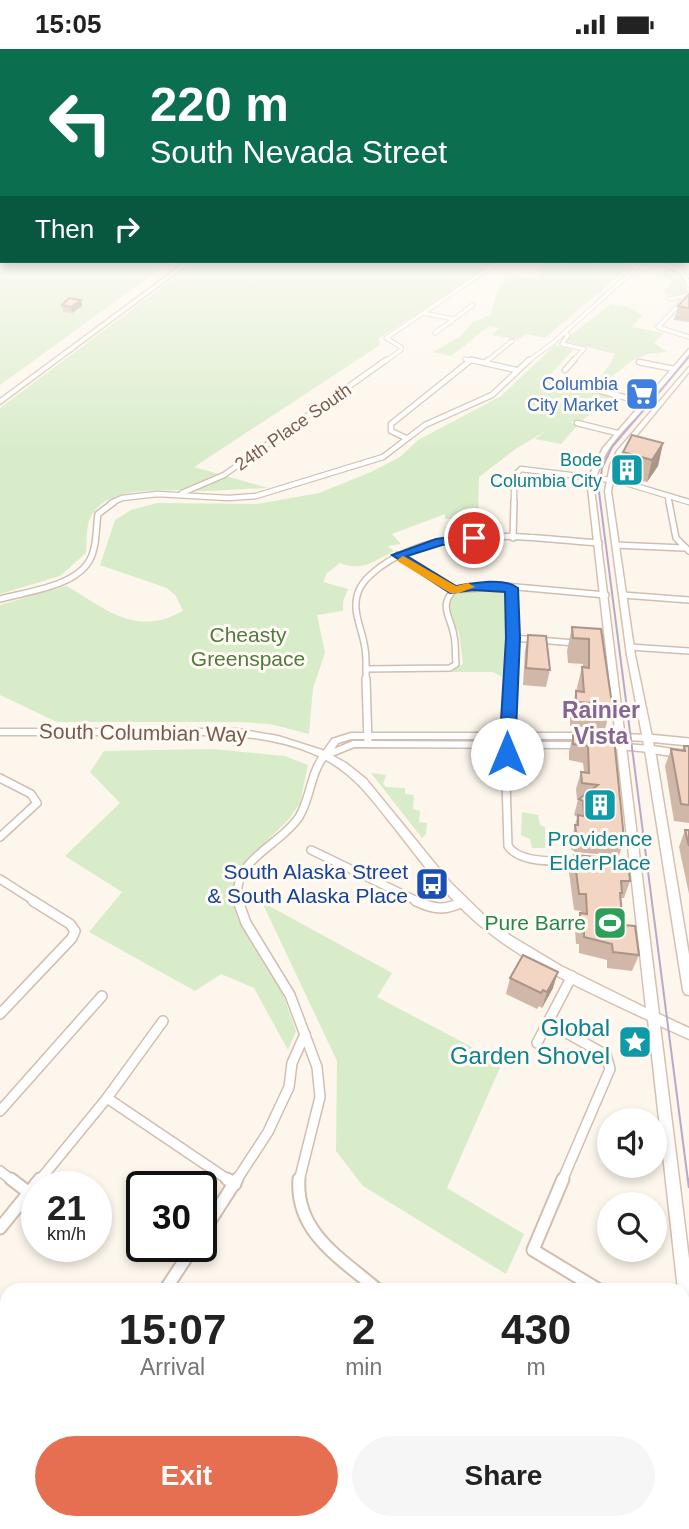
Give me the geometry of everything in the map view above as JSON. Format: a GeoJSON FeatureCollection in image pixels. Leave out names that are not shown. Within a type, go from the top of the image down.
{"type":"FeatureCollection","features":[{"type":"Feature","properties":{"kind":"main road"},"geometry":{"type":"LineString","coordinates":[[0,402],[113,318]]}},
{"type":"Feature","properties":{"kind":"main road"},"geometry":{"type":"LineString","coordinates":[[685,1283],[653,1015],[630,866],[622,742],[606,645],[606,595],[592,498],[592,477],[603,449],[689,351]]}},
{"type":"Feature","properties":{"kind":"main road"},"geometry":{"type":"LineString","coordinates":[[689,369],[617,455],[608,498],[689,990]]}},
{"type":"Feature","properties":{"kind":"main road","name":"South Columbian Way"},"geometry":{"type":"LineString","coordinates":[[0,732],[237,732],[283,741],[324,756],[342,765],[366,786],[461,902],[500,934],[572,975],[689,1034]]}},
{"type":"Feature","properties":{"kind":"street","name":"24th Place South"},"geometry":{"type":"LineString","coordinates":[[178,495],[224,475],[402,349],[386,339],[416,318]]}},
{"type":"Feature","properties":{"kind":"street"},"geometry":{"type":"LineString","coordinates":[[449,318],[454,319]]}},
{"type":"Feature","properties":{"kind":"street"},"geometry":{"type":"LineString","coordinates":[[0,599],[57,583],[81,571],[93,554],[96,520],[102,510],[114,501],[141,494],[229,498],[256,496],[368,464],[383,457],[431,422],[486,399],[516,370],[580,318]]}},
{"type":"Feature","properties":{"kind":"street"},"geometry":{"type":"LineString","coordinates":[[665,318],[659,329],[689,337]]}},
{"type":"Feature","properties":{"kind":"street"},"geometry":{"type":"LineString","coordinates":[[435,333],[454,319]]}},
{"type":"Feature","properties":{"kind":"street"},"geometry":{"type":"LineString","coordinates":[[565,332],[568,335],[562,344],[584,349],[565,370]]}},
{"type":"Feature","properties":{"kind":"street"},"geometry":{"type":"LineString","coordinates":[[485,363],[512,341]]}},
{"type":"Feature","properties":{"kind":"street"},"geometry":{"type":"LineString","coordinates":[[465,359],[516,370]]}},
{"type":"Feature","properties":{"kind":"street"},"geometry":{"type":"LineString","coordinates":[[406,438],[391,431],[391,423],[472,360]]}},
{"type":"Feature","properties":{"kind":"street"},"geometry":{"type":"LineString","coordinates":[[639,362],[674,369]]}},
{"type":"Feature","properties":{"kind":"street"},"geometry":{"type":"LineString","coordinates":[[601,391],[646,403]]}},
{"type":"Feature","properties":{"kind":"street"},"geometry":{"type":"LineString","coordinates":[[577,423],[617,433]]}},
{"type":"Feature","properties":{"kind":"street"},"geometry":{"type":"LineString","coordinates":[[513,538],[514,476],[517,471],[526,469],[610,479],[689,502]]}},
{"type":"Feature","properties":{"kind":"street"},"geometry":{"type":"LineString","coordinates":[[668,496],[676,538],[687,550]]}},
{"type":"Feature","properties":{"kind":"street"},"geometry":{"type":"LineString","coordinates":[[368,740],[366,669],[363,638],[356,612],[357,594],[367,577],[398,555],[441,541],[513,538],[599,543]]}},
{"type":"Feature","properties":{"kind":"street"},"geometry":{"type":"LineString","coordinates":[[615,545],[687,550]]}},
{"type":"Feature","properties":{"kind":"street"},"geometry":{"type":"LineString","coordinates":[[398,555],[454,590]]}},
{"type":"Feature","properties":{"kind":"street"},"geometry":{"type":"LineString","coordinates":[[366,669],[455,666],[456,641],[443,608],[454,590],[474,586],[606,595]]}},
{"type":"Feature","properties":{"kind":"street"},"geometry":{"type":"LineString","coordinates":[[512,588],[513,638],[507,736],[508,841],[513,853],[526,857],[589,863]]}},
{"type":"Feature","properties":{"kind":"street"},"geometry":{"type":"LineString","coordinates":[[623,595],[689,600]]}},
{"type":"Feature","properties":{"kind":"street"},"geometry":{"type":"LineString","coordinates":[[513,638],[580,643]]}},
{"type":"Feature","properties":{"kind":"street"},"geometry":{"type":"LineString","coordinates":[[631,647],[689,651]]}},
{"type":"Feature","properties":{"kind":"street"},"geometry":{"type":"LineString","coordinates":[[370,1283],[326,1246],[307,1223],[298,1198],[303,1163],[320,1097],[312,1050],[294,1002],[281,976],[253,934],[236,894],[241,875],[267,845],[294,823],[304,808],[313,769],[324,756],[347,745],[368,740],[507,736],[649,744],[689,742]]}},
{"type":"Feature","properties":{"kind":"street"},"geometry":{"type":"LineString","coordinates":[[368,740],[507,746],[622,742]]}},
{"type":"Feature","properties":{"kind":"street"},"geometry":{"type":"LineString","coordinates":[[649,744],[689,755]]}},
{"type":"Feature","properties":{"kind":"street"},"geometry":{"type":"LineString","coordinates":[[0,778],[31,794],[37,803],[0,837]]}},
{"type":"Feature","properties":{"kind":"street"},"geometry":{"type":"LineString","coordinates":[[311,850],[429,907],[448,909],[461,902]]}},
{"type":"Feature","properties":{"kind":"street"},"geometry":{"type":"LineString","coordinates":[[0,879],[70,924],[75,931],[72,938],[0,1014]]}},
{"type":"Feature","properties":{"kind":"street"},"geometry":{"type":"LineString","coordinates":[[537,1043],[572,975]]}},
{"type":"Feature","properties":{"kind":"street"},"geometry":{"type":"LineString","coordinates":[[0,1111],[102,996]]}},
{"type":"Feature","properties":{"kind":"street"},"geometry":{"type":"LineString","coordinates":[[46,1171],[107,1098],[163,1021]]}},
{"type":"Feature","properties":{"kind":"street"},"geometry":{"type":"LineString","coordinates":[[549,1023],[606,1055],[610,1069],[533,1250],[587,1283]]}},
{"type":"Feature","properties":{"kind":"street"},"geometry":{"type":"LineString","coordinates":[[217,1211],[281,1107],[289,1087],[292,1063],[305,1034]]}},
{"type":"Feature","properties":{"kind":"street"},"geometry":{"type":"LineString","coordinates":[[107,1098],[235,1184]]}},
{"type":"Feature","properties":{"kind":"street"},"geometry":{"type":"LineString","coordinates":[[0,1171],[21,1186]]}},
{"type":"Feature","properties":{"kind":"street"},"geometry":{"type":"LineString","coordinates":[[0,1228],[21,1202]]}},
{"type":"Feature","properties":{"kind":"street"},"geometry":{"type":"LineString","coordinates":[[170,1283],[183,1262]]}},
{"type":"Feature","properties":{"kind":"green space"},"geometry":{"type":"Polygon","coordinates":[[[0,318],[92,318],[0,385],[0,318]]]}},
{"type":"Feature","properties":{"kind":"green space"},"geometry":{"type":"Polygon","coordinates":[[[121,318],[410,318],[379,338],[380,345],[194,467],[268,488],[154,490],[121,495],[108,500],[96,509],[89,521],[86,553],[60,576],[0,594],[0,408],[121,318]]]}},
{"type":"Feature","properties":{"kind":"green space"},"geometry":{"type":"Polygon","coordinates":[[[483,318],[569,318],[545,338],[526,334],[518,340],[492,335],[499,328],[489,326],[451,356],[433,352],[460,337],[473,322],[483,318]]]}},
{"type":"Feature","properties":{"kind":"green space","name":"Cheasty Greenspace"},"geometry":{"type":"Polygon","coordinates":[[[593,318],[640,318],[632,327],[664,333],[654,343],[667,352],[648,354],[633,360],[593,391],[610,397],[583,420],[571,422],[576,427],[561,444],[535,439],[547,430],[517,448],[479,477],[478,518],[445,519],[445,514],[392,534],[401,544],[388,546],[394,551],[374,562],[361,566],[340,563],[327,573],[323,582],[348,589],[343,611],[317,615],[325,653],[313,688],[309,734],[270,724],[241,722],[57,722],[0,695],[0,605],[67,586],[109,611],[136,621],[166,618],[183,611],[176,596],[167,588],[100,565],[115,520],[131,510],[157,503],[257,504],[319,493],[400,457],[418,440],[501,396],[555,345],[573,350],[548,377],[590,388],[609,366],[615,354],[563,341],[593,318]]]}},
{"type":"Feature","properties":{"kind":"green space"},"geometry":{"type":"Polygon","coordinates":[[[475,588],[498,589],[507,593],[507,629],[502,677],[493,672],[450,672],[463,664],[459,633],[451,619],[448,604],[454,595],[475,588]]]}},
{"type":"Feature","properties":{"kind":"green space"},"geometry":{"type":"Polygon","coordinates":[[[212,749],[285,756],[308,765],[300,803],[289,819],[240,868],[231,891],[237,917],[280,986],[296,1031],[288,1050],[254,988],[221,974],[195,991],[89,932],[122,892],[65,856],[120,803],[90,772],[104,751],[212,749]]]}},
{"type":"Feature","properties":{"kind":"green space"},"geometry":{"type":"Polygon","coordinates":[[[371,773],[386,775],[383,784],[386,787],[405,788],[405,794],[414,795],[413,809],[420,811],[419,822],[427,823],[426,834],[422,838],[371,773]]]}},
{"type":"Feature","properties":{"kind":"green space"},"geometry":{"type":"Polygon","coordinates":[[[522,812],[538,815],[540,825],[545,827],[545,848],[532,848],[530,839],[521,835],[522,812]]]}},
{"type":"Feature","properties":{"kind":"green space"},"geometry":{"type":"Polygon","coordinates":[[[262,902],[392,973],[377,997],[502,1063],[447,1188],[524,1234],[506,1274],[363,1186],[336,1151],[337,1061],[262,902]]]}},
{"type":"Feature","properties":{"kind":"building"},"geometry":{"type":"Polygon","coordinates":[[[642,382],[651,384],[645,390],[636,388],[642,382]]]}},
{"type":"Feature","properties":{"kind":"building"},"geometry":{"type":"Polygon","coordinates":[[[632,435],[663,443],[652,460],[623,452],[632,435]]]}},
{"type":"Feature","properties":{"kind":"building"},"geometry":{"type":"Polygon","coordinates":[[[572,627],[601,629],[612,704],[576,702],[576,691],[584,692],[582,667],[589,668],[589,639],[573,638],[572,627]]]}},
{"type":"Feature","properties":{"kind":"building"},"geometry":{"type":"Polygon","coordinates":[[[528,635],[546,636],[550,670],[526,668],[528,635]]]}},
{"type":"Feature","properties":{"kind":"building","name":"Providence ElderPlace"},"geometry":{"type":"Polygon","coordinates":[[[573,735],[614,738],[624,839],[580,835],[576,832],[578,815],[584,816],[583,801],[579,799],[598,785],[582,783],[581,772],[589,773],[588,746],[573,744],[573,735]]]}},
{"type":"Feature","properties":{"kind":"building"},"geometry":{"type":"Polygon","coordinates":[[[684,746],[689,746],[689,805],[681,804],[671,749],[685,751],[684,746]]]}},
{"type":"Feature","properties":{"kind":"building"},"geometry":{"type":"Polygon","coordinates":[[[685,830],[689,830],[689,846],[685,830]]]}},
{"type":"Feature","properties":{"kind":"building"},"geometry":{"type":"Polygon","coordinates":[[[574,855],[628,860],[630,881],[621,881],[620,893],[623,925],[635,926],[639,955],[613,952],[612,944],[584,937],[580,913],[587,914],[586,894],[579,894],[574,855]]]}},
{"type":"Feature","properties":{"kind":"building"},"geometry":{"type":"Polygon","coordinates":[[[523,955],[558,972],[547,992],[543,990],[541,993],[510,978],[523,955]]]}},
{"type":"Feature","properties":{"kind":"tram line"},"geometry":{"type":"LineString","coordinates":[[688,1181],[599,492],[602,468],[612,447],[689,357]]}},
{"type":"Feature","properties":{"kind":"tram line"},"geometry":{"type":"LineString","coordinates":[[688,1179],[689,1187]]}},
{"type":"Feature","properties":{"kind":"slow traffic"},"geometry":{"type":"LineString","coordinates":[[403,560],[454,590],[468,587]]}},
{"type":"Feature","properties":{"kind":"place","name":"Columbia City Market"},"geometry":{"type":"Point","coordinates":[642,394]}},
{"type":"Feature","properties":{"kind":"place","name":"Bode Columbia City"},"geometry":{"type":"Point","coordinates":[627,470]}},
{"type":"Feature","properties":{"kind":"place","name":"Providence ElderPlace"},"geometry":{"type":"Point","coordinates":[600,805]}},
{"type":"Feature","properties":{"kind":"place","name":"South Alaska Street & South Alaska Place"},"geometry":{"type":"Point","coordinates":[432,884]}},
{"type":"Feature","properties":{"kind":"place","name":"Pure Barre"},"geometry":{"type":"Point","coordinates":[610,923]}},
{"type":"Feature","properties":{"kind":"place","name":"Global Garden Shovel"},"geometry":{"type":"Point","coordinates":[635,1042]}},
{"type":"Feature","properties":{"kind":"district","name":"Rainier Vista"},"geometry":{"type":"Point","coordinates":[601,723]}},
{"type":"Feature","properties":{"kind":"route"},"geometry":{"type":"LineString","coordinates":[[474,538],[441,541],[398,555],[454,590],[474,586],[512,588],[513,638],[507,754]]}}]}
